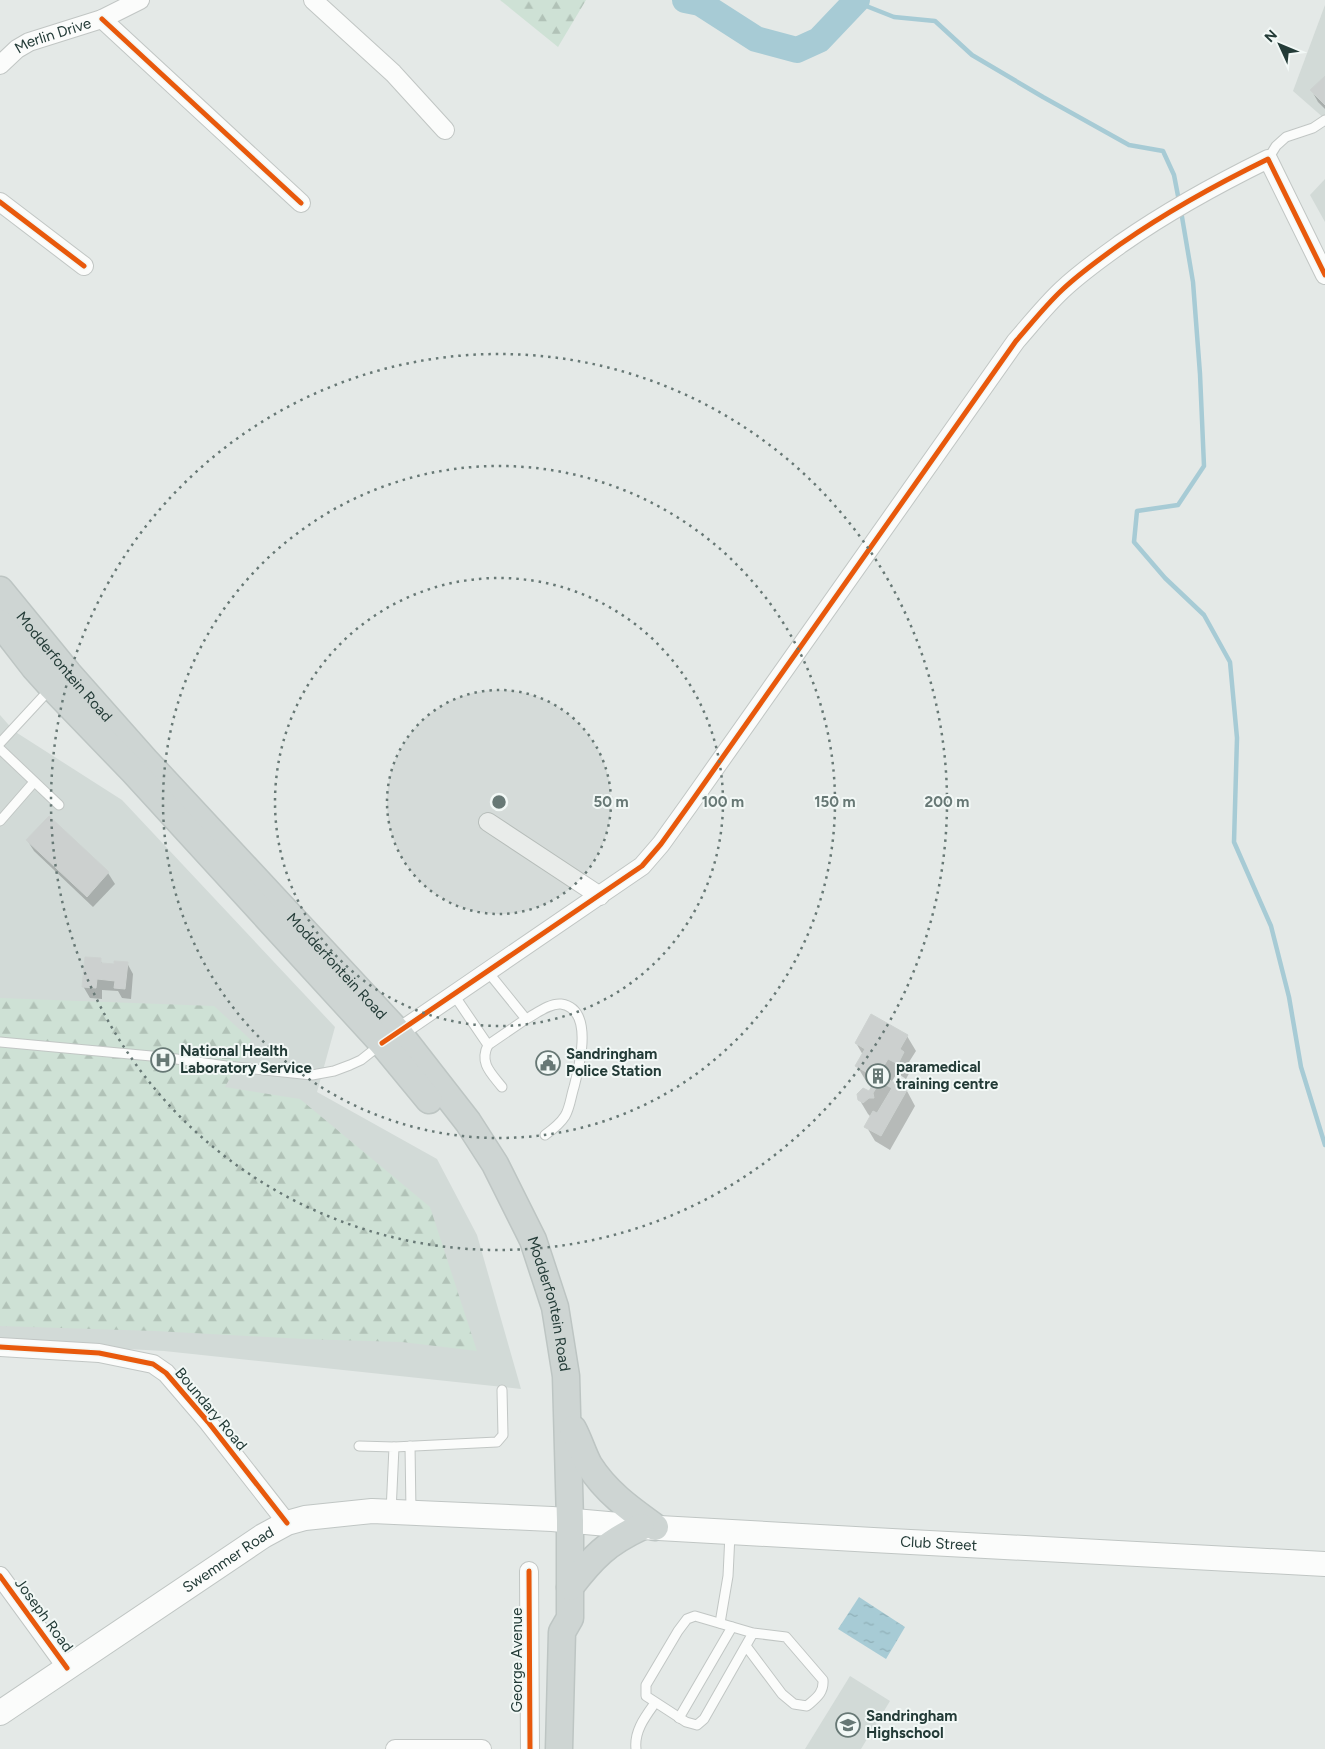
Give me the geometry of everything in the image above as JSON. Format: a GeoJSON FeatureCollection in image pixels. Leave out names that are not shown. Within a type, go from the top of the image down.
{"type":"FeatureCollection","features":[{"type":"Feature","properties":{"kind":"main road","name":"Modderfontein Road"},"geometry":{"type":"LineString","coordinates":[[0,590],[60,680],[146,760],[314,939],[390,1038],[480,1171],[522,1248],[542,1309],[551,1373],[561,1520]]}},
{"type":"Feature","properties":{"kind":"main road","name":"Modderfontein Road"},"geometry":{"type":"LineString","coordinates":[[0,623],[34,667],[60,680]]}},
{"type":"Feature","properties":{"kind":"main road","name":"Modderfontein Road"},"geometry":{"type":"LineString","coordinates":[[390,1038],[468,1122],[495,1164],[533,1240],[556,1306],[566,1376],[568,1416],[561,1520]]}},
{"type":"Feature","properties":{"kind":"main road"},"geometry":{"type":"LineString","coordinates":[[568,1416],[588,1464],[618,1500],[648,1527],[610,1544],[596,1555],[570,1587]]}},
{"type":"Feature","properties":{"kind":"main road","name":"Swemmer Road"},"geometry":{"type":"LineString","coordinates":[[0,1713],[263,1536],[287,1524],[305,1518],[372,1511],[561,1520]]}},
{"type":"Feature","properties":{"kind":"main road"},"geometry":{"type":"LineString","coordinates":[[559,1749],[562,1632],[570,1618],[570,1587],[561,1520]]}},
{"type":"Feature","properties":{"kind":"main road"},"geometry":{"type":"LineString","coordinates":[[561,1520],[552,1616],[562,1632]]}},
{"type":"Feature","properties":{"kind":"main road","name":"Club Street"},"geometry":{"type":"LineString","coordinates":[[561,1520],[730,1532],[1325,1564]]}},
{"type":"Feature","properties":{"kind":"street","name":"Merlin Drive"},"geometry":{"type":"LineString","coordinates":[[0,65],[17,49],[29,42],[102,19],[140,0]]}},
{"type":"Feature","properties":{"kind":"street"},"geometry":{"type":"LineString","coordinates":[[313,0],[393,73],[445,130]]}},
{"type":"Feature","properties":{"kind":"street"},"geometry":{"type":"LineString","coordinates":[[102,19],[301,204]]}},
{"type":"Feature","properties":{"kind":"street"},"geometry":{"type":"LineString","coordinates":[[390,1038],[642,866],[661,844],[1016,341],[1062,290],[1089,266],[1150,224],[1224,181],[1268,159],[1325,275]]}},
{"type":"Feature","properties":{"kind":"street"},"geometry":{"type":"LineString","coordinates":[[0,202],[84,266]]}},
{"type":"Feature","properties":{"kind":"street"},"geometry":{"type":"LineString","coordinates":[[488,822],[600,896]]}},
{"type":"Feature","properties":{"kind":"street","name":"Boundary Road"},"geometry":{"type":"LineString","coordinates":[[0,1347],[99,1354],[153,1364],[166,1373],[208,1422],[287,1524]]}},
{"type":"Feature","properties":{"kind":"street","name":"George Avenue"},"geometry":{"type":"LineString","coordinates":[[529,1571],[530,1749]]}},
{"type":"Feature","properties":{"kind":"street","name":"Joseph Road"},"geometry":{"type":"LineString","coordinates":[[0,1576],[67,1668]]}},
{"type":"Feature","properties":{"kind":"street"},"geometry":{"type":"LineString","coordinates":[[395,1749],[482,1749]]}},
{"type":"Feature","properties":{"kind":"lane"},"geometry":{"type":"LineString","coordinates":[[1268,159],[1276,146],[1286,137],[1313,128],[1325,120]]}},
{"type":"Feature","properties":{"kind":"lane"},"geometry":{"type":"LineString","coordinates":[[0,743],[60,680]]}},
{"type":"Feature","properties":{"kind":"lane"},"geometry":{"type":"LineString","coordinates":[[0,749],[59,804]]}},
{"type":"Feature","properties":{"kind":"lane"},"geometry":{"type":"LineString","coordinates":[[0,822],[34,782]]}},
{"type":"Feature","properties":{"kind":"lane"},"geometry":{"type":"LineString","coordinates":[[488,972],[526,1019]]}},
{"type":"Feature","properties":{"kind":"lane"},"geometry":{"type":"LineString","coordinates":[[454,995],[488,1045]]}},
{"type":"Feature","properties":{"kind":"lane"},"geometry":{"type":"LineString","coordinates":[[502,1087],[485,1062],[484,1053],[488,1045],[526,1019],[552,1005],[561,1004],[573,1011],[582,1029],[582,1058],[564,1117],[545,1135]]}},
{"type":"Feature","properties":{"kind":"lane"},"geometry":{"type":"LineString","coordinates":[[0,1042],[162,1057],[312,1075],[334,1070],[361,1060],[390,1038]]}},
{"type":"Feature","properties":{"kind":"lane"},"geometry":{"type":"LineString","coordinates":[[359,1446],[394,1447],[497,1442],[503,1435],[502,1390]]}},
{"type":"Feature","properties":{"kind":"lane"},"geometry":{"type":"LineString","coordinates":[[401,1513],[410,1446]]}},
{"type":"Feature","properties":{"kind":"lane"},"geometry":{"type":"LineString","coordinates":[[394,1447],[401,1513]]}},
{"type":"Feature","properties":{"kind":"lane"},"geometry":{"type":"LineString","coordinates":[[720,1623],[728,1576],[730,1532]]}},
{"type":"Feature","properties":{"kind":"lane"},"geometry":{"type":"LineString","coordinates":[[746,1646],[782,1694],[794,1704],[807,1706],[821,1693],[824,1687],[823,1680],[790,1640],[782,1636],[753,1633],[691,1616],[683,1623],[646,1685],[646,1696],[678,1718],[692,1724],[697,1725],[701,1723],[753,1633]]}},
{"type":"Feature","properties":{"kind":"lane"},"geometry":{"type":"LineString","coordinates":[[678,1718],[732,1627]]}},
{"type":"Feature","properties":{"kind":"lane"},"geometry":{"type":"LineString","coordinates":[[636,1749],[639,1729],[655,1703]]}},
{"type":"Feature","properties":{"kind":"shaded area"},"geometry":{"type":"Polygon","coordinates":[[[1325,5],[1325,119],[1293,91],[1325,5]]]}},
{"type":"Feature","properties":{"kind":"shaded area"},"geometry":{"type":"Polygon","coordinates":[[[1325,179],[1325,222],[1310,195],[1325,179]]]}},
{"type":"Feature","properties":{"kind":"shaded area","name":"National Health Laboratory Service"},"geometry":{"type":"Polygon","coordinates":[[[0,715],[14,731],[122,800],[335,1027],[317,1092],[437,1159],[477,1235],[521,1389],[164,1351],[0,1342],[0,715]]]}},
{"type":"Feature","properties":{"kind":"shaded area","name":"Sandringham Highschool"},"geometry":{"type":"Polygon","coordinates":[[[850,1676],[890,1701],[861,1749],[805,1749],[850,1676]]]}},
{"type":"Feature","properties":{"kind":"green space"},"geometry":{"type":"Polygon","coordinates":[[[500,0],[586,0],[558,47],[500,0]]]}},
{"type":"Feature","properties":{"kind":"green space"},"geometry":{"type":"Polygon","coordinates":[[[0,998],[214,1006],[251,1040],[225,1087],[300,1099],[430,1207],[477,1351],[402,1342],[0,1326],[0,998]]]}},
{"type":"Feature","properties":{"kind":"water"},"geometry":{"type":"Polygon","coordinates":[[[859,1597],[905,1627],[886,1659],[838,1629],[859,1597]]]}},
{"type":"Feature","properties":{"kind":"building"},"geometry":{"type":"Polygon","coordinates":[[[1325,76],[1325,105],[1310,90],[1325,76]]]}},
{"type":"Feature","properties":{"kind":"building"},"geometry":{"type":"Polygon","coordinates":[[[49,816],[109,872],[87,897],[26,840],[49,816]]]}},
{"type":"Feature","properties":{"kind":"building"},"geometry":{"type":"Polygon","coordinates":[[[85,957],[101,958],[101,963],[114,964],[114,961],[128,962],[125,989],[114,988],[115,981],[97,979],[96,988],[82,987],[85,957]]]}},
{"type":"Feature","properties":{"kind":"building","name":"paramedical training centre"},"geometry":{"type":"Polygon","coordinates":[[[871,1014],[908,1035],[900,1049],[904,1052],[898,1064],[888,1059],[879,1074],[907,1090],[881,1136],[864,1127],[873,1111],[877,1113],[892,1088],[880,1082],[873,1093],[874,1098],[869,1098],[863,1103],[858,1100],[857,1094],[863,1088],[869,1091],[877,1078],[855,1066],[865,1049],[855,1043],[871,1014]]]}},
{"type":"Feature","properties":{"kind":"waterway"},"geometry":{"type":"LineString","coordinates":[[685,0],[700,3],[756,39],[797,50],[819,40],[857,0]]}},
{"type":"Feature","properties":{"kind":"waterway"},"geometry":{"type":"LineString","coordinates":[[856,2],[894,17],[935,21],[972,55],[1043,97],[1129,145],[1163,151],[1174,175],[1179,201]]}},
{"type":"Feature","properties":{"kind":"waterway"},"geometry":{"type":"LineString","coordinates":[[1181,211],[1193,282],[1204,466],[1178,505],[1137,511],[1134,542],[1165,578],[1204,615],[1230,662],[1237,738],[1234,842],[1271,926],[1289,997],[1301,1067],[1325,1145]]}},
{"type":"Feature","properties":{"kind":"cycle path"},"geometry":{"type":"LineString","coordinates":[[102,19],[301,203]]}},
{"type":"Feature","properties":{"kind":"cycle path"},"geometry":{"type":"LineString","coordinates":[[382,1043],[642,866],[661,844],[689,805],[1016,341],[1069,283],[1139,231],[1212,188],[1268,159],[1325,275]]}},
{"type":"Feature","properties":{"kind":"cycle path"},"geometry":{"type":"LineString","coordinates":[[0,202],[84,266]]}},
{"type":"Feature","properties":{"kind":"cycle path"},"geometry":{"type":"LineString","coordinates":[[0,1347],[99,1353],[153,1364],[166,1373],[208,1422],[287,1523]]}},
{"type":"Feature","properties":{"kind":"cycle path"},"geometry":{"type":"LineString","coordinates":[[529,1571],[530,1749]]}},
{"type":"Feature","properties":{"kind":"cycle path"},"geometry":{"type":"LineString","coordinates":[[0,1576],[67,1668]]}},
{"type":"Feature","properties":{"kind":"place","name":"National Health Laboratory Service"},"geometry":{"type":"Point","coordinates":[163,1060]}},
{"type":"Feature","properties":{"kind":"place","name":"Sandringham Police Station"},"geometry":{"type":"Point","coordinates":[548,1063]}},
{"type":"Feature","properties":{"kind":"place","name":"paramedical training centre"},"geometry":{"type":"Point","coordinates":[878,1076]}},
{"type":"Feature","properties":{"kind":"place","name":"Sandringham Highschool"},"geometry":{"type":"Point","coordinates":[848,1725]}}]}
